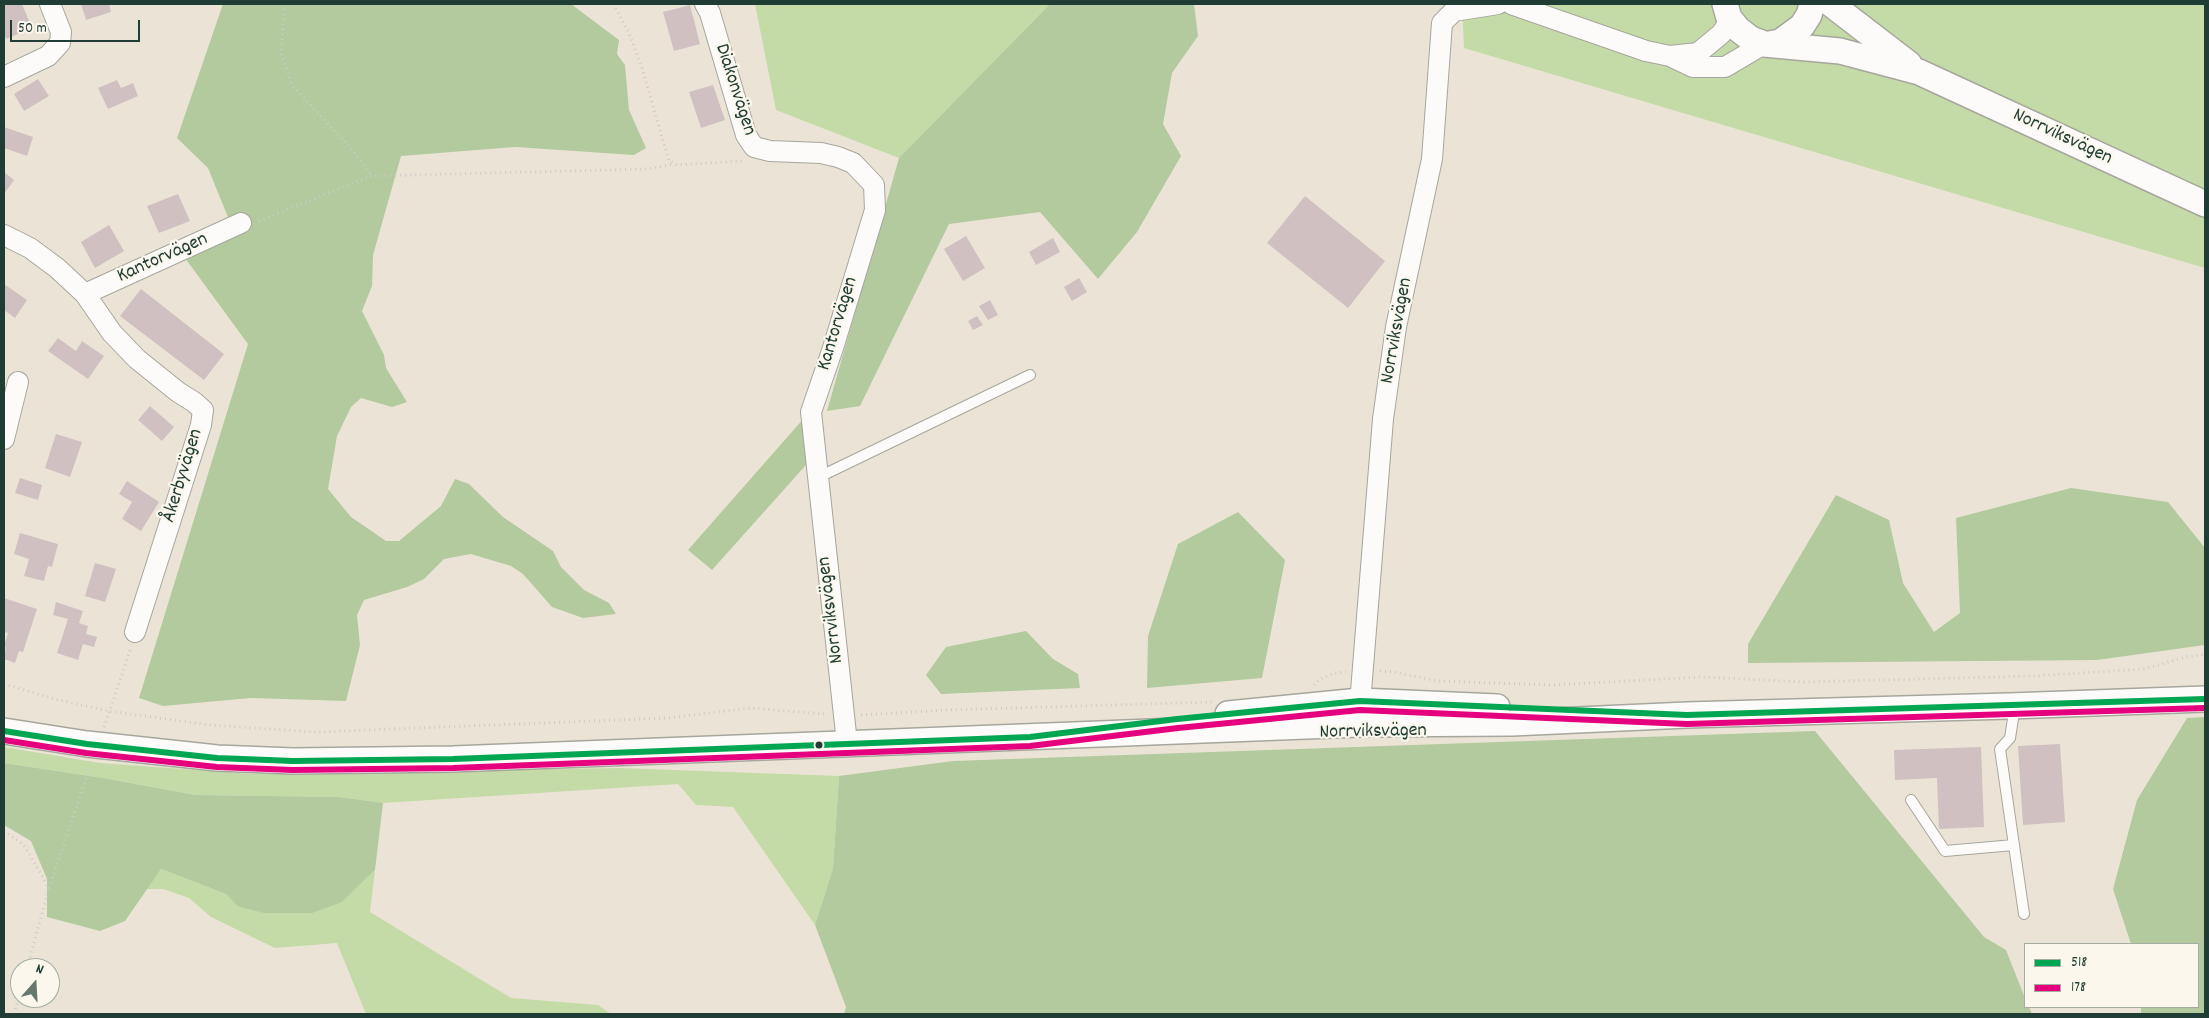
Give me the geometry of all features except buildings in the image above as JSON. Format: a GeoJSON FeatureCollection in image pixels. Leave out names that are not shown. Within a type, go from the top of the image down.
{"type":"FeatureCollection","features":[{"type":"Feature","properties":{"kind":"street"},"geometry":{"type":"LineString","coordinates":[[4,77],[48,56],[60,43],[61,32],[50,4]]}},
{"type":"Feature","properties":{"kind":"street","name":"Diakonvägen"},"geometry":{"type":"LineString","coordinates":[[705,4],[710,13],[746,135],[754,147],[770,151],[821,153],[838,157],[853,163],[866,175]]}},
{"type":"Feature","properties":{"kind":"street","name":"Norrviksvägen"},"geometry":{"type":"LineString","coordinates":[[1359,713],[1383,419],[1396,327],[1432,159],[1442,23],[1454,11],[1498,4]]}},
{"type":"Feature","properties":{"kind":"street","name":"Norrviksvägen"},"geometry":{"type":"LineString","coordinates":[[1511,4],[1646,51],[1670,56],[1693,67],[1725,67],[1764,44],[1780,42],[1791,36],[1802,26],[1809,15],[1812,4]]}},
{"type":"Feature","properties":{"kind":"street","name":"Norrviksvägen"},"geometry":{"type":"LineString","coordinates":[[1831,4],[1919,72]]}},
{"type":"Feature","properties":{"kind":"street","name":"Norrviksvägen"},"geometry":{"type":"LineString","coordinates":[[1670,56],[1698,53],[1721,34],[1728,24],[1727,11]]}},
{"type":"Feature","properties":{"kind":"street","name":"Norrviksvägen"},"geometry":{"type":"LineString","coordinates":[[1727,11],[1738,29],[1751,39],[1764,44],[1840,51],[1919,72],[2205,204]]}},
{"type":"Feature","properties":{"kind":"street","name":"Kantorvägen"},"geometry":{"type":"LineString","coordinates":[[819,476],[811,412],[833,348],[875,210],[874,185],[866,175]]}},
{"type":"Feature","properties":{"kind":"street","name":"Kantorvägen"},"geometry":{"type":"LineString","coordinates":[[85,294],[241,223]]}},
{"type":"Feature","properties":{"kind":"street","name":"Åkerbyvägen"},"geometry":{"type":"LineString","coordinates":[[4,235],[30,248],[57,268],[85,294],[112,333],[137,360],[202,410],[201,425],[135,632]]}},
{"type":"Feature","properties":{"kind":"street"},"geometry":{"type":"LineString","coordinates":[[4,439],[18,382]]}},
{"type":"Feature","properties":{"kind":"street","name":"Norrviksvägen"},"geometry":{"type":"LineString","coordinates":[[819,476],[820,504],[847,744]]}},
{"type":"Feature","properties":{"kind":"street","name":"Norrviksvägen"},"geometry":{"type":"LineString","coordinates":[[1233,729],[1327,735],[1439,732],[1512,723],[1687,715],[2205,699]]}},
{"type":"Feature","properties":{"kind":"street","name":"Norrviksvägen"},"geometry":{"type":"LineString","coordinates":[[1030,737],[1177,719],[1359,713],[1687,715]]}},
{"type":"Feature","properties":{"kind":"street","name":"Norrviksvägen"},"geometry":{"type":"LineString","coordinates":[[4,731],[87,744],[217,758],[293,761],[453,759],[1233,729],[1359,713],[1512,723]]}},
{"type":"Feature","properties":{"kind":"lane"},"geometry":{"type":"LineString","coordinates":[[819,476],[1030,375]]}},
{"type":"Feature","properties":{"kind":"lane"},"geometry":{"type":"LineString","coordinates":[[2015,706],[2010,738],[2000,749],[2024,914]]}},
{"type":"Feature","properties":{"kind":"lane"},"geometry":{"type":"LineString","coordinates":[[1911,800],[1945,851],[2014,845]]}},
{"type":"Feature","properties":{"kind":"path"},"geometry":{"type":"LineString","coordinates":[[284,4],[281,52],[292,86],[356,154],[371,176]]}},
{"type":"Feature","properties":{"kind":"path"},"geometry":{"type":"LineString","coordinates":[[613,4],[629,33],[636,51],[653,102],[669,161],[674,164]]}},
{"type":"Feature","properties":{"kind":"path"},"geometry":{"type":"LineString","coordinates":[[241,223],[252,224],[371,176],[648,169],[674,164],[747,161]]}},
{"type":"Feature","properties":{"kind":"path"},"geometry":{"type":"LineString","coordinates":[[109,711],[135,632]]}},
{"type":"Feature","properties":{"kind":"path"},"geometry":{"type":"LineString","coordinates":[[1311,688],[1320,679],[1334,673],[1362,670],[1394,672],[1438,681],[1457,682],[1552,684],[1701,677],[1805,682],[2033,676],[2144,669],[2186,657],[2205,654]]}},
{"type":"Feature","properties":{"kind":"path"},"geometry":{"type":"LineString","coordinates":[[4,684],[58,700],[109,711],[209,725],[316,732],[668,718],[750,708],[844,716],[946,710],[1213,702]]}},
{"type":"Feature","properties":{"kind":"path"},"geometry":{"type":"LineString","coordinates":[[30,958],[49,888],[87,775]]}},
{"type":"Feature","properties":{"kind":"path"},"geometry":{"type":"LineString","coordinates":[[4,831],[24,845],[49,888]]}},
{"type":"Feature","properties":{"kind":"green space"},"geometry":{"type":"Polygon","coordinates":[[[223,4],[571,4],[619,40],[617,54],[625,65],[629,110],[646,148],[634,155],[515,147],[401,156],[373,255],[372,286],[362,311],[384,355],[386,368],[407,402],[392,407],[361,398],[351,407],[337,436],[328,489],[351,517],[386,541],[399,541],[441,506],[455,479],[469,484],[503,517],[553,551],[561,567],[584,590],[609,603],[616,614],[583,618],[552,607],[523,574],[511,566],[471,554],[444,559],[424,579],[407,587],[364,600],[357,615],[360,645],[346,701],[251,698],[163,706],[139,698],[248,344],[185,258],[234,232],[208,168],[177,138],[223,4]]]}},
{"type":"Feature","properties":{"kind":"green space"},"geometry":{"type":"Polygon","coordinates":[[[755,4],[1050,4],[899,158],[776,110],[755,4]]]}},
{"type":"Feature","properties":{"kind":"green space"},"geometry":{"type":"Polygon","coordinates":[[[1050,4],[1194,4],[1198,36],[1172,73],[1163,124],[1181,156],[1137,232],[1098,279],[1040,212],[949,224],[860,406],[827,411],[899,158],[1050,4]]]}},
{"type":"Feature","properties":{"kind":"green space"},"geometry":{"type":"Polygon","coordinates":[[[1462,4],[2205,4],[2205,268],[1464,48],[1462,4]]]}},
{"type":"Feature","properties":{"kind":"green space"},"geometry":{"type":"Polygon","coordinates":[[[805,417],[814,456],[712,570],[688,550],[805,417]]]}},
{"type":"Feature","properties":{"kind":"green space"},"geometry":{"type":"Polygon","coordinates":[[[2071,488],[2168,502],[2205,548],[2205,645],[2097,660],[1748,663],[1748,644],[1836,495],[1889,520],[1903,583],[1934,632],[1960,613],[1956,518],[2071,488]]]}},
{"type":"Feature","properties":{"kind":"green space"},"geometry":{"type":"Polygon","coordinates":[[[1238,512],[1285,560],[1262,678],[1147,688],[1148,636],[1178,544],[1238,512]]]}},
{"type":"Feature","properties":{"kind":"green space"},"geometry":{"type":"Polygon","coordinates":[[[1026,631],[1053,659],[1078,674],[1080,688],[941,694],[926,675],[946,647],[1026,631]]]}},
{"type":"Feature","properties":{"kind":"green space"},"geometry":{"type":"Polygon","coordinates":[[[2205,717],[2205,1014],[2141,1014],[2141,1008],[2199,1008],[2199,943],[2131,943],[2113,889],[2137,800],[2187,718],[2205,717]]]}},
{"type":"Feature","properties":{"kind":"green space"},"geometry":{"type":"Polygon","coordinates":[[[1815,731],[1984,937],[2006,950],[2024,995],[2024,1008],[2029,1008],[2032,1014],[844,1014],[846,1007],[815,925],[833,868],[839,776],[953,761],[1815,731]]]}},
{"type":"Feature","properties":{"kind":"green space"},"geometry":{"type":"Polygon","coordinates":[[[4,747],[100,763],[252,774],[620,768],[839,776],[833,868],[815,925],[733,807],[696,805],[678,784],[383,803],[340,797],[196,795],[4,763],[4,747]]]}},
{"type":"Feature","properties":{"kind":"green space"},"geometry":{"type":"Polygon","coordinates":[[[4,763],[196,795],[340,797],[383,803],[375,870],[342,902],[312,913],[264,913],[237,906],[226,894],[161,869],[125,921],[100,931],[47,917],[47,879],[31,841],[4,825],[4,763]]]}},
{"type":"Feature","properties":{"kind":"green space"},"geometry":{"type":"Polygon","coordinates":[[[161,869],[226,894],[237,906],[342,902],[375,870],[370,912],[511,998],[598,1005],[611,1014],[366,1014],[337,943],[275,948],[211,917],[189,898],[163,889],[146,889],[161,869]]]}},
{"type":"Feature","properties":{"kind":"transit line","name":"518"},"geometry":{"type":"LineString","coordinates":[[4,731],[87,744],[217,758],[293,761],[453,759],[1030,737],[1177,719],[1360,701],[1687,715],[2205,699]]}},
{"type":"Feature","properties":{"kind":"transit line","name":"178"},"geometry":{"type":"LineString","coordinates":[[4,740],[86,753],[217,767],[293,770],[453,768],[1030,746],[1178,728],[1360,710],[1687,724],[2205,708]]}}]}
